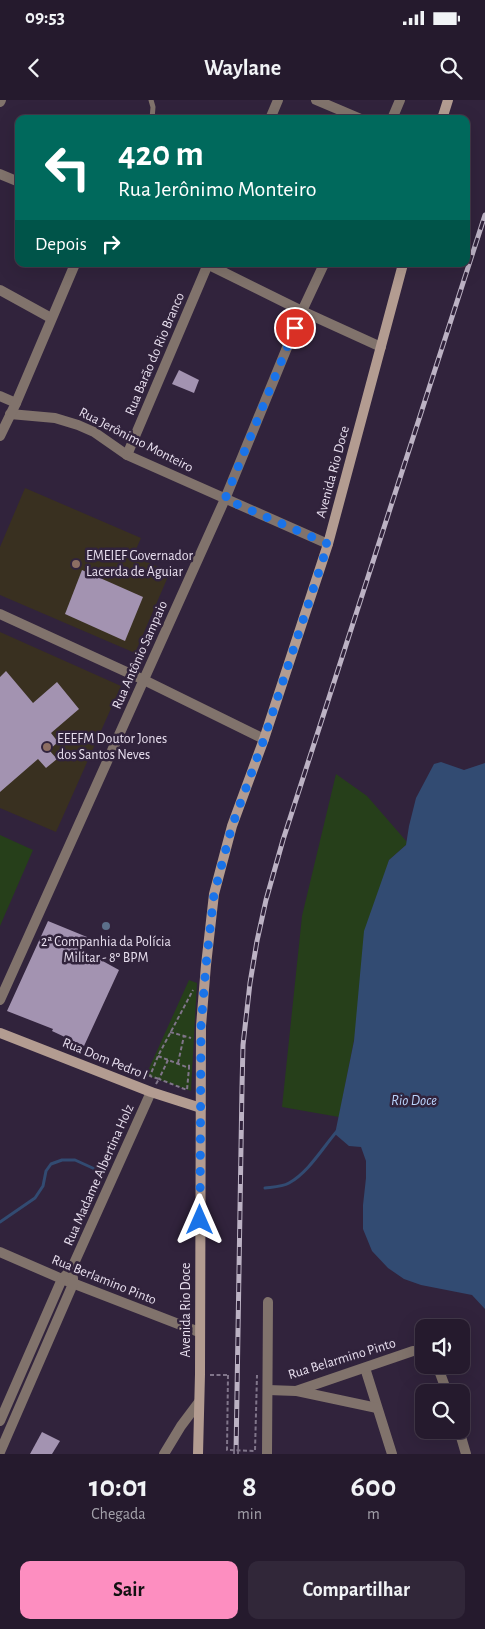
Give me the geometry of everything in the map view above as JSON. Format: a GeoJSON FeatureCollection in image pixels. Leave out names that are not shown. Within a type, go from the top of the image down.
{"type":"FeatureCollection","features":[{"type":"Feature","properties":{"kind":"street"},"geometry":{"type":"LineString","coordinates":[[272,115],[278,100]]}},
{"type":"Feature","properties":{"kind":"street"},"geometry":{"type":"LineString","coordinates":[[316,100],[352,115]]}},
{"type":"Feature","properties":{"kind":"street"},"geometry":{"type":"LineString","coordinates":[[394,115],[400,100]]}},
{"type":"Feature","properties":{"kind":"street"},"geometry":{"type":"LineString","coordinates":[[443,115],[448,100]]}},
{"type":"Feature","properties":{"kind":"street"},"geometry":{"type":"LineString","coordinates":[[0,174],[15,180]]}},
{"type":"Feature","properties":{"kind":"street"},"geometry":{"type":"LineString","coordinates":[[0,436],[74,267]]}},
{"type":"Feature","properties":{"kind":"street","name":"Rua Barão do Rio Branco"},"geometry":{"type":"LineString","coordinates":[[127,455],[207,267]]}},
{"type":"Feature","properties":{"kind":"street"},"geometry":{"type":"LineString","coordinates":[[214,267],[382,348]]}},
{"type":"Feature","properties":{"kind":"street","name":"Rua Antônio Sampaio"},"geometry":{"type":"LineString","coordinates":[[0,1000],[225,499],[302,311],[323,267]]}},
{"type":"Feature","properties":{"kind":"street","name":"Avenida Rio Doce"},"geometry":{"type":"LineString","coordinates":[[198,1454],[201,1026],[214,894],[232,826],[264,739],[328,544],[402,267]]}},
{"type":"Feature","properties":{"kind":"street"},"geometry":{"type":"LineString","coordinates":[[0,290],[51,318]]}},
{"type":"Feature","properties":{"kind":"street"},"geometry":{"type":"LineString","coordinates":[[0,396],[16,403]]}},
{"type":"Feature","properties":{"kind":"street","name":"Rua Jerônimo Monteiro"},"geometry":{"type":"LineString","coordinates":[[10,414],[55,418],[78,425],[94,432],[127,455],[328,544]]}},
{"type":"Feature","properties":{"kind":"street"},"geometry":{"type":"LineString","coordinates":[[0,614],[144,680],[264,739]]}},
{"type":"Feature","properties":{"kind":"street","name":"Rua Dom Pedro I"},"geometry":{"type":"LineString","coordinates":[[0,1033],[151,1092],[200,1108]]}},
{"type":"Feature","properties":{"kind":"street","name":"Rua Madame Albertina Holz"},"geometry":{"type":"LineString","coordinates":[[0,1420],[62,1279],[71,1270],[151,1092]]}},
{"type":"Feature","properties":{"kind":"street","name":"Rua Berlamino Pinto"},"geometry":{"type":"LineString","coordinates":[[0,1252],[73,1284],[199,1332]]}},
{"type":"Feature","properties":{"kind":"street"},"geometry":{"type":"LineString","coordinates":[[0,1452],[73,1284],[71,1270]]}},
{"type":"Feature","properties":{"kind":"street"},"geometry":{"type":"LineString","coordinates":[[267,1454],[268,1302]]}},
{"type":"Feature","properties":{"kind":"street","name":"Rua Belarmino Pinto"},"geometry":{"type":"LineString","coordinates":[[268,1390],[296,1391],[415,1351]]}},
{"type":"Feature","properties":{"kind":"street"},"geometry":{"type":"LineString","coordinates":[[365,1368],[392,1454]]}},
{"type":"Feature","properties":{"kind":"street"},"geometry":{"type":"LineString","coordinates":[[296,1391],[377,1408]]}},
{"type":"Feature","properties":{"kind":"street"},"geometry":{"type":"LineString","coordinates":[[164,1454],[181,1426],[199,1402]]}},
{"type":"Feature","properties":{"kind":"street"},"geometry":{"type":"LineString","coordinates":[[462,1439],[466,1454]]}},
{"type":"Feature","properties":{"kind":"lane"},"geometry":{"type":"LineString","coordinates":[[151,100],[152,115]]}},
{"type":"Feature","properties":{"kind":"path"},"geometry":{"type":"LineString","coordinates":[[190,1058],[187,1090],[150,1076],[158,1056],[193,988],[192,998]]}},
{"type":"Feature","properties":{"kind":"path"},"geometry":{"type":"LineString","coordinates":[[170,1032],[191,1038]]}},
{"type":"Feature","properties":{"kind":"path"},"geometry":{"type":"LineString","coordinates":[[178,1064],[184,1036]]}},
{"type":"Feature","properties":{"kind":"path"},"geometry":{"type":"LineString","coordinates":[[158,1056],[189,1068]]}},
{"type":"Feature","properties":{"kind":"path"},"geometry":{"type":"LineString","coordinates":[[158,1079],[168,1060]]}},
{"type":"Feature","properties":{"kind":"path"},"geometry":{"type":"LineString","coordinates":[[200,1374],[228,1375],[227,1450],[255,1451],[257,1374]]}},
{"type":"Feature","properties":{"kind":"shaded area","name":"EMEIEF Governador Lacerda de Aguiar"},"geometry":{"type":"Polygon","coordinates":[[[25,488],[141,538],[133,556],[170,572],[135,653],[0,595],[0,547],[25,488]]]}},
{"type":"Feature","properties":{"kind":"shaded area","name":"EEEFM Doutor Jones dos Santos Neves"},"geometry":{"type":"Polygon","coordinates":[[[0,632],[121,686],[56,832],[0,808],[0,632]]]}},
{"type":"Feature","properties":{"kind":"green space"},"geometry":{"type":"Polygon","coordinates":[[[336,774],[367,796],[407,842],[389,860],[339,1117],[282,1107],[302,916],[336,774]]]}},
{"type":"Feature","properties":{"kind":"green space"},"geometry":{"type":"Polygon","coordinates":[[[0,835],[33,850],[0,926],[0,835]]]}},
{"type":"Feature","properties":{"kind":"green space"},"geometry":{"type":"Polygon","coordinates":[[[189,980],[197,983],[191,1091],[146,1075],[189,980]]]}},
{"type":"Feature","properties":{"kind":"water","name":"Rio Doce"},"geometry":{"type":"Polygon","coordinates":[[[441,762],[464,770],[485,763],[485,1309],[472,1295],[421,1285],[404,1279],[388,1268],[372,1251],[363,1229],[366,1161],[361,1147],[349,1146],[335,1134],[354,1041],[364,931],[389,860],[406,845],[416,798],[434,764],[441,762]]]}},
{"type":"Feature","properties":{"kind":"building"},"geometry":{"type":"Polygon","coordinates":[[[179,370],[199,380],[194,393],[172,384],[179,370]]]}},
{"type":"Feature","properties":{"kind":"building"},"geometry":{"type":"Polygon","coordinates":[[[82,570],[143,597],[125,641],[65,614],[82,570]]]}},
{"type":"Feature","properties":{"kind":"building"},"geometry":{"type":"Polygon","coordinates":[[[6,671],[33,703],[57,682],[79,709],[51,733],[58,742],[49,750],[57,759],[46,768],[38,759],[0,792],[0,677],[6,671]]]}},
{"type":"Feature","properties":{"kind":"building"},"geometry":{"type":"Polygon","coordinates":[[[48,921],[87,937],[81,949],[119,970],[84,1046],[52,1031],[53,1029],[7,1011],[48,921]]]}},
{"type":"Feature","properties":{"kind":"building"},"geometry":{"type":"Polygon","coordinates":[[[42,1432],[60,1441],[52,1454],[30,1454],[42,1432]]]}},
{"type":"Feature","properties":{"kind":"waterway"},"geometry":{"type":"LineString","coordinates":[[265,1188],[277,1187],[289,1183],[296,1178],[309,1166],[338,1130]]}},
{"type":"Feature","properties":{"kind":"waterway"},"geometry":{"type":"LineString","coordinates":[[0,1222],[35,1198],[43,1186],[46,1171],[51,1164],[62,1160],[75,1160],[97,1170]]}},
{"type":"Feature","properties":{"kind":"railway"},"geometry":{"type":"LineString","coordinates":[[470,261],[485,215]]}},
{"type":"Feature","properties":{"kind":"railway"},"geometry":{"type":"LineString","coordinates":[[236,1454],[243,1045],[257,941],[266,900],[283,840],[468,267]]}},
{"type":"Feature","properties":{"kind":"place","name":"EMEIEF Governador Lacerda de Aguiar"},"geometry":{"type":"Point","coordinates":[76,564]}},
{"type":"Feature","properties":{"kind":"place","name":"EEEFM Doutor Jones dos Santos Neves"},"geometry":{"type":"Point","coordinates":[47,747]}},
{"type":"Feature","properties":{"kind":"place","name":"2ª Companhia da Polícia Militar - 8º BPM"},"geometry":{"type":"Point","coordinates":[106,926]}},
{"type":"Feature","properties":{"kind":"route"},"geometry":{"type":"LineString","coordinates":[[200,1220],[201,1026],[214,894],[232,826],[264,739],[328,544],[225,499],[295,328]]}}]}
